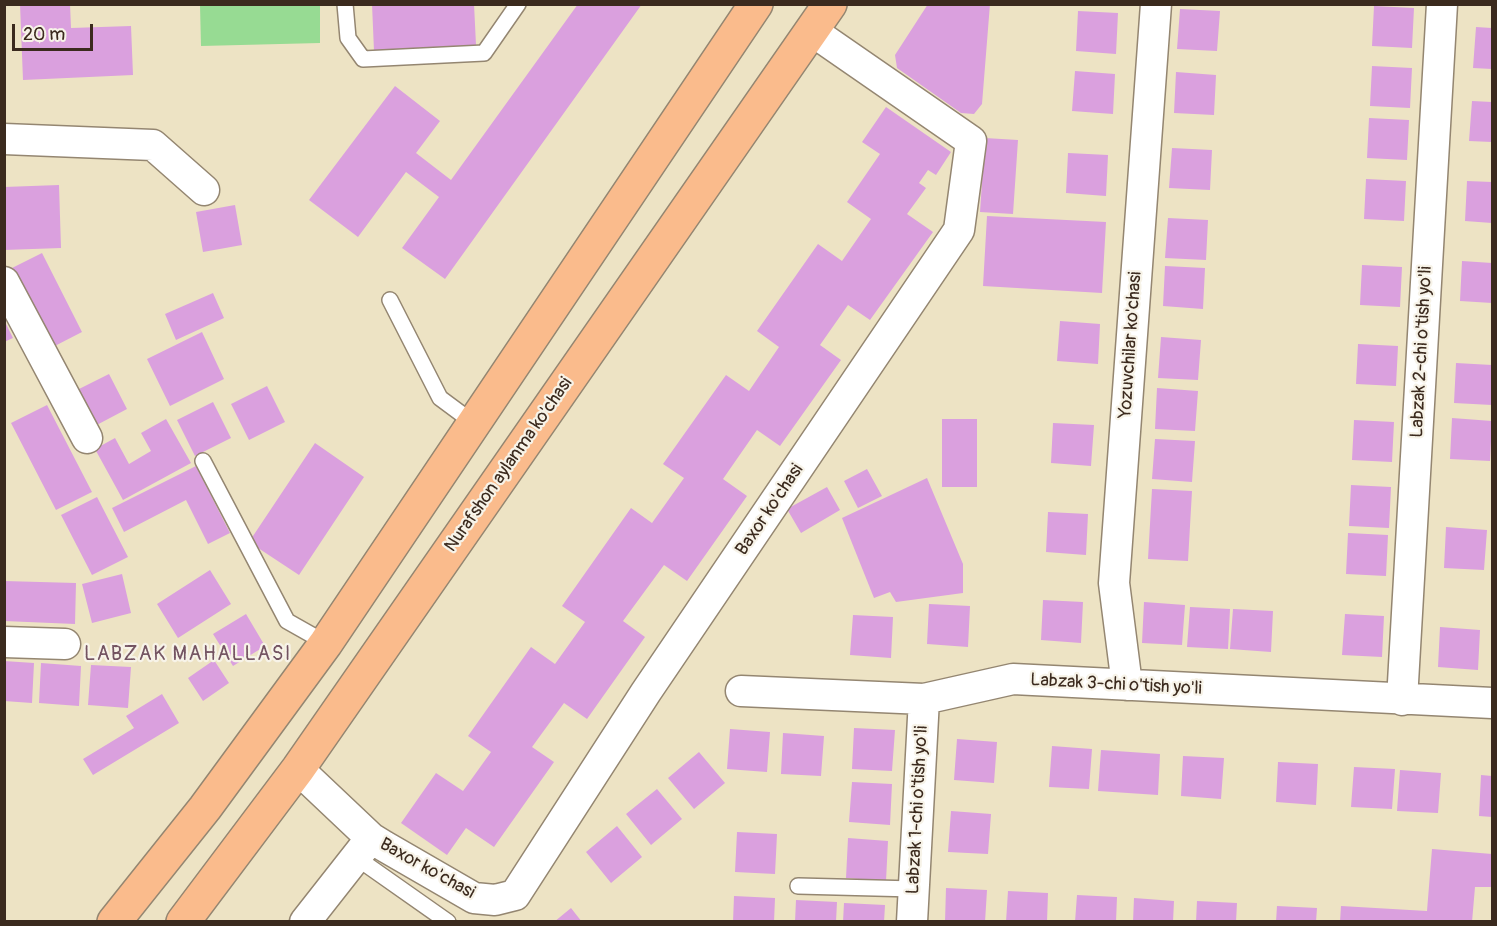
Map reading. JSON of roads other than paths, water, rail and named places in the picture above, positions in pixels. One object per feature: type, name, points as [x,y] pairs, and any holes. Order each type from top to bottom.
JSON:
[{"type":"main road","points":[[114,921],[220,788],[326,643],[756,4]]},
{"type":"main road","name":"Nurafshon aylanma ko'chasi","points":[[183,921],[298,769],[821,17]]},
{"type":"main road","points":[[220,788],[221,803],[229,816],[243,822],[260,821]]},
{"type":"street","name":"Yozuvchilar ko'chasi","points":[[1127,685],[1114,582],[1156,4]]},
{"type":"street","name":"Labzak 2-chi o'tish yo'li","points":[[1402,700],[1442,4]]},
{"type":"street","name":"Baxor ko'chasi","points":[[298,769],[364,848],[474,898],[495,900],[515,895],[646,692],[959,230],[971,141],[821,17]]},
{"type":"street","points":[[4,139],[153,146],[204,190]]},
{"type":"street","points":[[4,282],[87,438]]},
{"type":"street","points":[[4,642],[65,644]]},
{"type":"street","name":"Labzak 3-chi o'tish yo'li","points":[[741,691],[924,699],[1013,679],[1492,703]]},
{"type":"street","name":"Labzak 1-chi o'tish yo'li","points":[[912,921],[924,699]]},
{"type":"street","name":"Baxor ko'chasi","points":[[305,921],[364,848]]},
{"type":"lane","points":[[345,4],[348,38],[363,59],[484,53],[518,4]]},
{"type":"lane","points":[[390,300],[440,398],[475,424]]},
{"type":"lane","points":[[203,461],[286,621],[326,643]]},
{"type":"lane","points":[[364,848],[448,921]]},
{"type":"lane","points":[[798,886],[914,890]]},
{"type":"district","name":"LABZAK MAHALLASI","points":[[188,655]]}]
